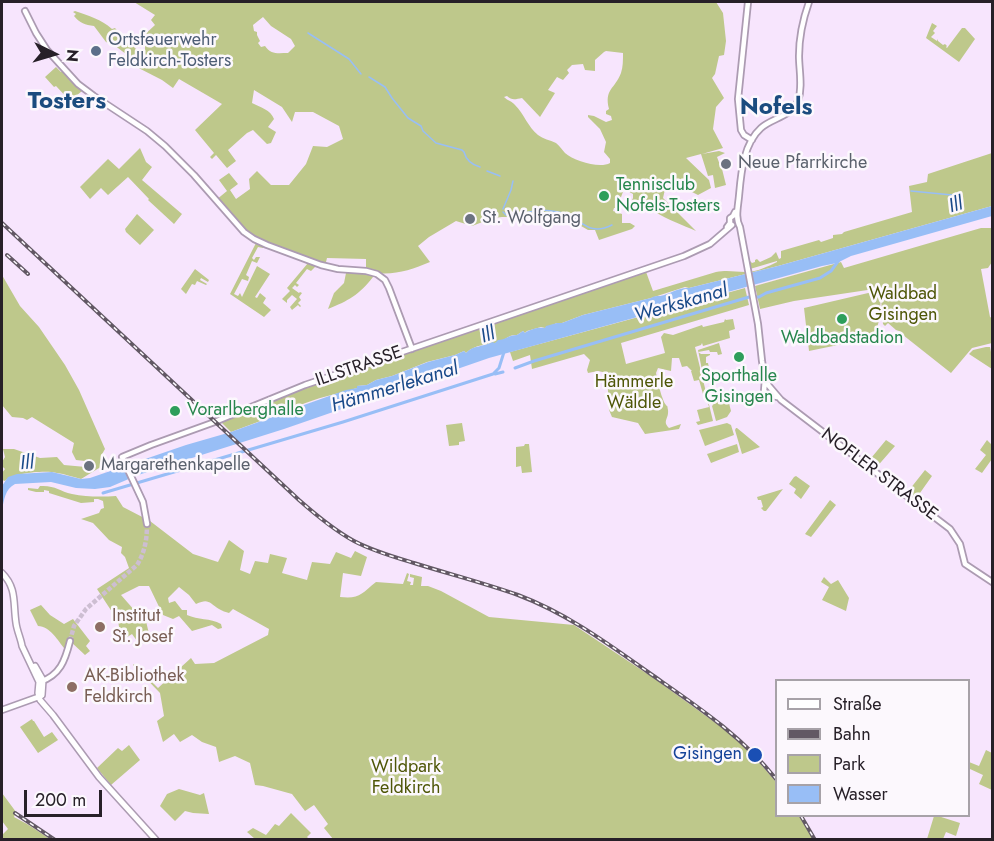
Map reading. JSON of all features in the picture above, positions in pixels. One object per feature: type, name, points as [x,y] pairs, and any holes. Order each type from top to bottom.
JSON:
[{"type":"main road","points":[[748,2],[738,99],[741,130],[752,140]]},
{"type":"main road","points":[[735,217],[730,218],[734,224],[738,220],[735,217],[742,167],[752,140],[761,128],[787,114],[797,103],[800,87],[798,57],[800,36],[809,2]]},
{"type":"main road","points":[[25,11],[43,42],[81,84],[94,96],[147,131],[165,146],[244,232],[267,245],[321,265],[366,271],[377,274],[385,280],[412,349]]},
{"type":"main road","name":"NOFLER STRASSE","points":[[734,224],[740,231],[755,305],[765,379],[769,389],[950,529],[960,544],[965,564],[993,582]]},
{"type":"main road","name":"ILLSTRASSE","points":[[147,524],[143,502],[122,457],[299,387],[698,250],[712,243],[734,224]]},
{"type":"main road","points":[[2,573],[11,585],[22,646],[41,681],[40,695],[99,777],[154,837]]},
{"type":"main road","points":[[41,681],[47,680],[59,669],[66,657],[70,641]]},
{"type":"main road","points":[[2,710],[16,702],[40,695]]},
{"type":"green space","points":[[134,2],[716,2],[723,13],[726,41],[724,55],[719,56],[712,78],[724,98],[716,107],[713,129],[723,148],[702,154],[719,151],[725,153],[717,157],[726,185],[715,188],[713,175],[708,176],[701,154],[686,158],[709,180],[711,188],[698,195],[678,185],[666,185],[663,198],[696,231],[660,215],[642,201],[635,200],[628,213],[633,194],[624,189],[617,208],[613,211],[622,214],[622,223],[635,226],[599,240],[595,230],[588,230],[562,215],[545,212],[519,217],[493,218],[472,226],[456,221],[418,246],[430,262],[407,270],[391,273],[366,271],[366,259],[327,258],[325,266],[267,245],[244,232],[216,200],[227,191],[219,180],[229,173],[238,184],[230,190],[236,199],[250,189],[249,179],[257,171],[271,185],[289,185],[306,164],[313,146],[327,147],[343,139],[339,126],[313,112],[295,112],[292,122],[282,107],[254,90],[252,103],[268,111],[274,119],[268,127],[276,132],[271,143],[267,144],[253,130],[228,150],[236,161],[227,168],[216,155],[212,159],[210,157],[214,153],[195,130],[222,104],[179,79],[173,88],[121,59],[126,54],[106,42],[94,26],[78,20],[73,12],[90,16],[112,29],[115,28],[128,44],[134,44],[138,51],[145,50],[141,38],[155,25],[151,20],[155,15]],"holes":[[[263,17],[271,26],[291,39],[295,46],[288,53],[272,52],[258,43],[260,41],[253,25]],[[606,51],[623,53],[623,61],[619,78],[608,97],[609,109],[606,114],[611,116],[612,120],[606,122],[588,115],[600,129],[606,142],[604,152],[610,159],[610,163],[600,165],[574,159],[556,143],[542,138],[531,128],[514,104],[504,97],[522,98],[540,117],[555,93],[548,90],[557,77],[563,80],[572,65],[583,64],[585,70],[595,71],[595,60]]]},
{"type":"green space","points":[[932,23],[937,26],[931,37],[937,41],[938,39],[947,48],[962,28],[965,28],[975,39],[959,62],[926,38]]},
{"type":"green space","points":[[56,67],[61,72],[63,71],[82,91],[70,101],[45,77]]},
{"type":"green space","points":[[140,148],[146,162],[152,167],[142,180],[182,214],[174,224],[128,177],[108,195],[101,188],[90,199],[80,187],[108,159],[119,169]]},
{"type":"green space","points":[[992,153],[992,206],[778,266],[689,288],[685,287],[545,328],[541,327],[525,333],[523,331],[499,342],[473,348],[466,353],[464,351],[427,362],[367,385],[357,386],[357,388],[312,401],[231,432],[219,420],[260,403],[645,269],[653,291],[716,272],[749,272],[761,269],[777,261],[750,269],[750,261],[752,263],[757,259],[760,262],[776,252],[779,259],[781,251],[819,240],[821,242],[833,238],[833,235],[912,212],[909,186],[927,182],[928,174]]},
{"type":"green space","points":[[137,214],[154,230],[140,245],[125,229]]},
{"type":"green space","name":"Waldbad Gisingen","points":[[981,228],[992,228],[992,262],[988,268],[981,269],[992,318],[992,343],[972,348],[951,373],[902,332],[888,323],[885,326],[883,324],[881,298],[879,321],[872,336],[809,351],[804,308],[881,290],[881,288],[794,301],[760,309],[755,286],[841,262],[844,268]]},
{"type":"green space","points":[[256,243],[264,246],[263,248],[258,247],[252,258],[254,260],[260,257],[257,263],[252,261],[246,275],[249,277],[248,281],[242,279],[234,294],[238,296],[240,293],[242,297],[257,266],[270,274],[255,297],[257,298],[260,293],[266,298],[263,303],[271,310],[264,317],[230,294]]},
{"type":"green space","points":[[308,263],[318,266],[311,271],[307,269],[296,283],[299,285],[292,288],[302,293],[298,303],[301,306],[298,305],[292,310],[290,307],[297,299],[292,295],[287,303],[282,299],[290,291],[287,288]]},
{"type":"green space","points":[[195,269],[209,280],[208,282],[201,278],[200,280],[207,284],[197,281],[195,285],[192,284],[186,294],[181,289]]},
{"type":"green space","points":[[346,273],[373,277],[353,297],[328,309],[334,293],[344,283]]},
{"type":"green space","points":[[2,275],[20,306],[39,327],[65,365],[79,390],[105,449],[101,456],[107,461],[104,465],[81,479],[60,473],[45,472],[22,474],[5,481],[2,480],[2,473],[5,469],[2,466],[5,457],[3,449],[14,449],[40,458],[57,457],[64,465],[86,467],[85,461],[76,460],[72,452],[74,443],[32,417],[27,420],[12,417],[2,405]]},
{"type":"green space","name":"Hämmerle Wäldle","points":[[745,288],[749,305],[621,343],[626,364],[665,353],[661,337],[664,333],[673,335],[702,325],[703,327],[724,322],[725,319],[733,319],[735,329],[729,331],[730,338],[703,346],[702,343],[695,347],[713,421],[698,425],[696,422],[700,421],[697,410],[709,407],[699,380],[694,381],[692,371],[687,366],[682,367],[679,358],[672,358],[671,371],[658,368],[656,373],[661,395],[668,407],[666,424],[669,428],[681,424],[679,429],[645,434],[638,423],[612,417],[609,410],[607,373],[598,371],[588,373],[590,360],[584,354],[532,369],[530,355],[513,361],[510,352]]},
{"type":"green space","points":[[719,343],[722,354],[718,355],[717,352],[709,350],[698,352],[698,350]]},
{"type":"green space","points":[[990,347],[992,369],[969,354],[973,350]]},
{"type":"green space","points":[[698,352],[710,354],[706,357],[706,363],[711,371],[715,370],[715,372],[703,375]]},
{"type":"green space","points":[[724,391],[731,411],[727,417],[716,421],[710,395]]},
{"type":"green space","points":[[462,423],[465,441],[459,442],[459,445],[449,446],[446,425]]},
{"type":"green space","points":[[727,423],[731,425],[734,435],[705,446],[699,430]]},
{"type":"green space","points":[[737,428],[760,447],[742,454]]},
{"type":"green space","points":[[886,440],[895,446],[875,469],[867,463]]},
{"type":"green space","points":[[987,440],[992,445],[992,459],[982,473],[975,469],[986,455],[980,450]]},
{"type":"green space","points":[[529,444],[532,472],[522,473],[521,466],[516,467],[516,447]]},
{"type":"green space","points":[[737,444],[739,452],[711,463],[707,454]]},
{"type":"green space","points":[[925,470],[932,476],[915,500],[906,494]]},
{"type":"green space","points":[[796,476],[810,486],[801,499],[794,493],[796,489],[789,484]]},
{"type":"green space","name":"Wildpark Feldkirch","points":[[40,486],[50,486],[83,496],[116,496],[123,507],[150,521],[193,554],[218,562],[229,540],[244,551],[240,570],[250,574],[255,561],[268,563],[270,554],[287,558],[282,573],[307,580],[312,562],[330,564],[336,552],[351,558],[355,551],[367,557],[361,576],[343,573],[340,597],[356,596],[376,582],[403,584],[407,573],[409,574],[407,581],[411,582],[410,585],[413,585],[414,578],[410,577],[410,574],[422,577],[421,586],[441,591],[489,617],[574,625],[724,729],[753,755],[775,781],[775,817],[800,817],[813,839],[333,839],[324,828],[328,824],[314,805],[305,811],[292,794],[255,785],[250,763],[235,756],[219,762],[216,747],[192,735],[180,742],[174,734],[163,742],[157,721],[164,716],[160,693],[133,665],[158,688],[191,658],[195,664],[214,663],[268,635],[269,629],[233,609],[229,613],[206,601],[196,604],[179,587],[168,598],[169,603],[175,601],[182,610],[187,610],[187,615],[217,622],[222,628],[218,629],[212,625],[192,631],[179,616],[173,619],[163,615],[149,586],[139,586],[121,595],[135,611],[145,617],[150,638],[140,645],[132,634],[124,639],[118,621],[97,589],[129,568],[121,553],[122,547],[109,540],[93,523],[81,519],[99,513],[104,508],[103,501],[94,499],[94,502],[81,503],[49,493],[49,491],[36,492],[28,488],[38,489]]},
{"type":"green space","points":[[783,489],[766,511],[761,508],[763,507],[761,500],[757,497]]},
{"type":"green space","points":[[830,500],[836,505],[811,537],[805,534]]},
{"type":"green space","points":[[824,577],[831,584],[838,580],[849,598],[846,611],[822,600],[829,587],[821,582]]},
{"type":"green space","points":[[41,605],[50,615],[64,624],[73,619],[90,641],[86,646],[90,651],[85,655],[70,641],[67,642],[65,649],[50,631],[38,626],[30,610]]},
{"type":"green space","points":[[32,719],[44,737],[52,732],[58,740],[38,753],[20,727]]},
{"type":"green space","points":[[129,745],[140,760],[111,785],[97,768],[118,748],[122,751]]},
{"type":"green space","points":[[986,750],[992,753],[992,790],[979,784],[983,775],[970,769],[970,762],[979,766]]},
{"type":"green space","points":[[179,789],[200,795],[204,793],[209,814],[185,811],[175,821],[160,806],[167,794]]},
{"type":"green space","points":[[2,793],[16,812],[14,817],[50,839],[2,839],[2,835],[8,829],[2,821]]},
{"type":"green space","points":[[291,813],[311,833],[307,837],[309,839],[255,839],[247,832],[253,828],[266,835],[275,824],[279,826]]},
{"type":"green space","points":[[934,817],[960,823],[956,836],[946,832],[943,839],[927,839]]},
{"type":"water","points":[[992,206],[992,216],[851,256],[837,263],[489,358],[284,429],[138,475],[110,487],[76,488],[51,482],[15,484],[7,492],[2,510],[2,486],[8,477],[17,474],[52,472],[81,479],[90,478],[231,432],[300,405],[357,388],[357,386],[367,385],[428,362],[464,351],[466,353],[475,347],[495,343],[523,331],[525,333],[529,330],[545,328],[654,296],[778,266]]},
{"type":"waterway","points":[[308,33],[349,59],[361,74]]},
{"type":"waterway","points":[[369,77],[385,87],[408,118],[421,126],[423,131],[436,143],[462,150],[470,162],[480,167]]},
{"type":"waterway","points":[[487,171],[500,176]]},
{"type":"waterway","points":[[503,209],[513,181]]},
{"type":"waterway","name":"Ill","points":[[911,191],[958,194]]},
{"type":"waterway","points":[[503,212],[506,215],[514,215],[548,210],[563,213],[591,228],[597,229],[612,225]]},
{"type":"waterway","name":"Werkskanal","points":[[515,368],[749,297],[759,297],[820,278],[831,271],[839,260]]},
{"type":"waterway","name":"Hämmerlekanal","points":[[103,493],[343,422],[493,374],[499,368],[504,352]]},
{"type":"waterway","name":"Werkskanal","points":[[495,374],[503,372]]},
{"type":"tunnel","points":[[70,641],[74,626],[86,609],[137,565],[145,545],[147,524]]},
{"type":"railway","points":[[2,223],[299,500],[332,527],[376,551],[536,602],[586,629],[716,721],[747,748],[775,778]]},
{"type":"railway","points":[[7,255],[28,274]]},
{"type":"railway","points":[[15,813],[55,840]]},
{"type":"railway","points":[[802,817],[815,840]]},
{"type":"place","name":"Ortsfeuerwehr Feldkirch-Tosters","points":[[96,51]]},
{"type":"place","name":"Neue Pfarrkirche","points":[[726,164]]},
{"type":"place","name":"Tennisclub Nofels-Tosters","points":[[604,196]]},
{"type":"place","name":"St. Wolfgang","points":[[470,219]]},
{"type":"place","name":"Waldbadstadion","points":[[842,319]]},
{"type":"place","name":"Sporthalle Gisingen","points":[[739,357]]},
{"type":"place","name":"Vorarlberghalle","points":[[175,411]]},
{"type":"place","name":"Margarethenkapelle","points":[[89,466]]},
{"type":"place","name":"Institut St. Josef","points":[[100,627]]},
{"type":"place","name":"AK-Bibliothek Feldkirch","points":[[72,687]]},
{"type":"place","name":"Gisingen","points":[[755,755]]},
{"type":"district","name":"Tosters","points":[[67,102]]},
{"type":"district","name":"Nofels","points":[[776,108]]}]
